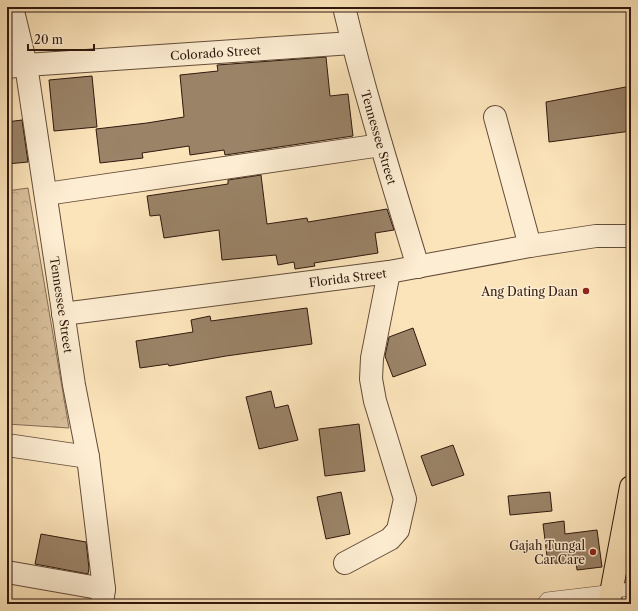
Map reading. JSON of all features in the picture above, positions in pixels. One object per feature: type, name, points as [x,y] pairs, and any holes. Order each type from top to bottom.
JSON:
[{"type":"highway","points":[[617,595],[631,487]]},
{"type":"street","name":"Tennessee Street","points":[[12,7],[16,66],[46,194],[74,385],[88,457],[103,596]]},
{"type":"street","name":"Tennessee Street","points":[[344,7],[352,43],[381,145],[418,267]]},
{"type":"street","name":"Colorado Street","points":[[16,66],[352,43]]},
{"type":"street","points":[[494,117],[530,246]]},
{"type":"street","points":[[46,194],[381,145]]},
{"type":"street","name":"Florida Street","points":[[63,314],[389,272],[530,246],[596,236],[631,236]]},
{"type":"street","points":[[345,563],[390,539],[398,530],[405,499],[374,400],[371,379],[372,358],[389,272]]},
{"type":"street","points":[[7,445],[88,457]]},
{"type":"street","points":[[7,572],[103,596]]},
{"type":"lane","points":[[543,604],[547,599],[617,595]]},
{"type":"green space","points":[[28,188],[69,428],[7,424],[7,191]]},
{"type":"building","points":[[326,57],[330,96],[348,94],[353,136],[225,155],[224,150],[190,155],[189,146],[142,153],[143,158],[100,163],[96,129],[184,117],[180,75],[218,71],[217,65]]},
{"type":"building","points":[[92,76],[97,127],[54,131],[49,80]]},
{"type":"building","points":[[631,86],[631,131],[549,142],[546,102]]},
{"type":"building","points":[[22,120],[28,162],[7,164],[7,122]]},
{"type":"building","points":[[261,175],[267,224],[307,218],[308,222],[387,209],[394,230],[375,233],[378,253],[314,263],[315,266],[295,269],[294,262],[278,265],[276,255],[222,260],[219,230],[164,238],[160,215],[150,216],[147,196],[228,184],[228,180]]},
{"type":"building","points":[[307,308],[312,344],[226,356],[169,366],[168,364],[140,368],[136,341],[193,332],[191,320],[210,316],[211,321]]},
{"type":"building","points":[[413,328],[426,365],[393,377],[385,356],[389,337]]},
{"type":"building","points":[[271,391],[275,408],[288,405],[298,440],[259,449],[246,397]]},
{"type":"building","points":[[359,424],[365,471],[325,476],[319,429]]},
{"type":"building","points":[[453,445],[464,475],[432,486],[421,456]]},
{"type":"building","points":[[341,492],[350,534],[326,539],[317,497]]},
{"type":"building","points":[[550,492],[552,511],[510,515],[508,496]]},
{"type":"building","points":[[564,521],[565,534],[597,530],[602,567],[577,570],[576,561],[548,564],[543,524]]},
{"type":"building","points":[[41,534],[86,542],[89,568],[88,574],[35,564]]},
{"type":"place","name":"Ang Dating Daan","points":[[586,291]]},
{"type":"place","name":"Gajah Tungal Car Care","points":[[593,552]]}]
